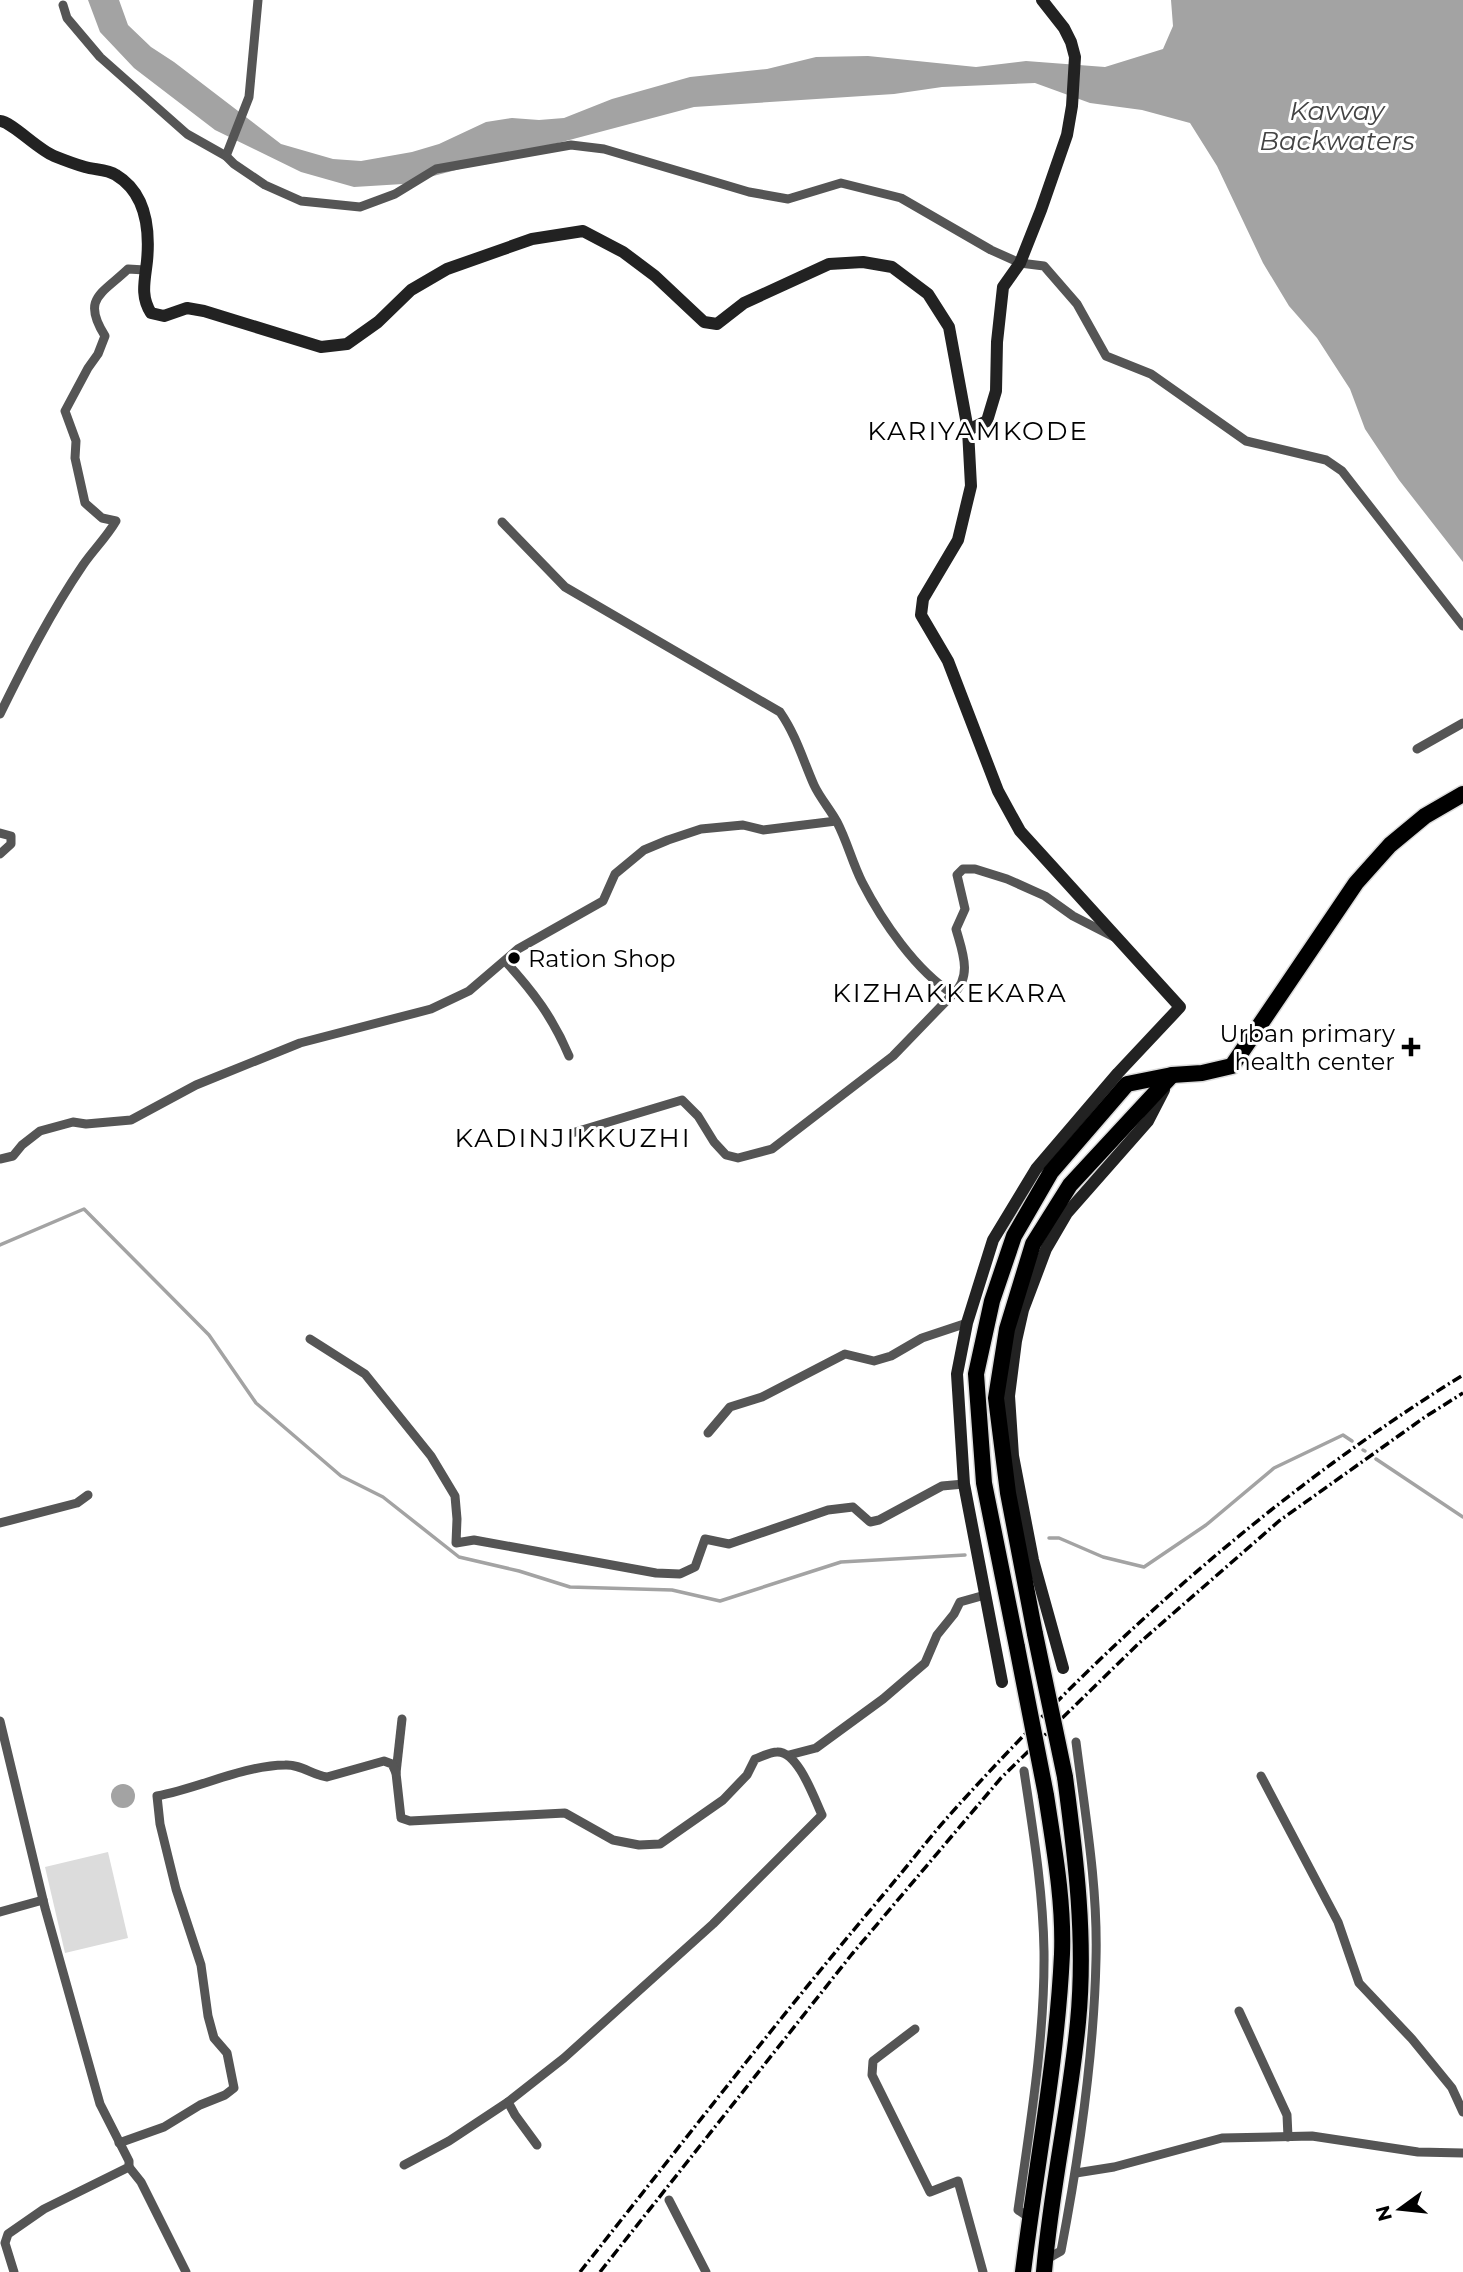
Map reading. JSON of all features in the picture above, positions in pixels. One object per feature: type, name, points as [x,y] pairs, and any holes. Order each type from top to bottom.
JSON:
[{"type":"highway","points":[[1023,2272],[1049,2094],[1062,1952],[1059,1876],[1046,1795],[984,1483],[976,1374],[992,1301],[1014,1236],[1051,1172],[1128,1084],[1232,1066],[1356,883],[1391,845],[1424,816],[1463,794]]},
{"type":"highway","points":[[1045,2266],[1078,2021],[1081,1948],[1078,1869],[1065,1777],[1008,1493],[996,1398],[1007,1329],[1033,1244],[1070,1185],[1172,1075]]},
{"type":"highway","points":[[1030,2218],[1045,2266]]},
{"type":"main road","points":[[968,430],[987,421],[996,391],[997,342],[1003,286],[1020,264],[1067,135],[1074,57],[1064,29],[1042,0]]},
{"type":"main road","points":[[0,121],[6,122],[30,143],[50,154],[85,167],[113,172],[132,186],[144,211],[149,236],[143,288],[146,305],[151,313],[164,316],[187,308],[321,347],[347,344],[378,322],[411,290],[447,269],[532,239],[583,231],[623,252],[655,276],[704,321],[717,324],[744,303],[830,264],[863,262],[892,267],[928,294],[950,327],[968,430],[971,486],[958,540],[923,599],[921,615],[948,661],[998,791],[1020,831],[1180,1007],[1118,1073],[1036,1169],[993,1240],[967,1323],[957,1374],[964,1484],[1002,1682]]},
{"type":"main road","points":[[1063,1668],[1032,1560],[1013,1456],[1009,1396],[1016,1341],[1023,1310],[1046,1249],[1067,1213],[1148,1121],[1172,1075]]},
{"type":"street","points":[[226,156],[249,97],[258,0]]},
{"type":"street","points":[[63,5],[66,18],[100,57],[187,134],[226,156],[265,185],[301,201],[360,207],[395,194],[436,169],[571,145],[593,148],[749,192],[788,199],[841,183],[901,198],[1020,264],[1044,266],[1077,304],[1106,356],[1151,374],[1246,440],[1326,460],[1342,471],[1463,626]]},
{"type":"street","points":[[0,714],[32,649],[84,563],[106,539],[116,521],[102,518],[85,503],[75,458],[76,441],[65,411],[98,354],[105,336],[95,320],[94,303],[102,290],[128,269],[145,270]]},
{"type":"street","points":[[502,522],[565,587],[780,712],[793,730],[815,788],[836,821],[862,882],[891,928],[919,965],[939,985],[953,994]]},
{"type":"street","points":[[1417,749],[1463,723]]},
{"type":"street","points":[[0,1159],[13,1156],[40,1131],[74,1122],[86,1124],[131,1120],[196,1085],[300,1043],[431,1009],[468,991],[518,949],[603,901],[615,874],[644,850],[701,829],[743,825],[763,831],[836,821]]},
{"type":"street","points":[[0,833],[11,836],[11,844],[0,854]]},
{"type":"street","points":[[572,1133],[682,1100],[698,1116],[714,1142],[726,1155],[738,1158],[772,1149],[893,1056],[962,982],[965,961],[956,929],[965,909],[957,875],[963,869],[975,869],[1007,879],[1045,896],[1073,916],[1116,938]]},
{"type":"street","points":[[505,961],[553,1020],[569,1056]]},
{"type":"street","points":[[708,1433],[730,1407],[762,1397],[845,1354],[874,1361],[891,1356],[922,1338],[967,1323]]},
{"type":"street","points":[[310,1339],[365,1374],[430,1456],[455,1496],[456,1544],[474,1541],[656,1573],[680,1574],[695,1567],[705,1539],[729,1544],[828,1510],[853,1507],[870,1522],[879,1520],[942,1486],[964,1484]]},
{"type":"street","points":[[0,1523],[77,1503],[88,1495]]},
{"type":"street","points":[[402,1719],[396,1773],[401,1818],[410,1821],[565,1813],[613,1840],[639,1845],[660,1844],[723,1800],[747,1775],[755,1759],[776,1752],[795,1757],[816,1748],[883,1699],[925,1663],[937,1635],[960,1602],[985,1595]]},
{"type":"street","points":[[0,1721],[43,1900],[100,2104],[127,2154],[129,2167],[141,2182],[186,2272]]},
{"type":"street","points":[[1045,2266],[1061,2251],[1076,2173],[1096,1959],[1094,1891],[1076,1742]]},
{"type":"street","points":[[404,2165],[449,2141],[508,2102],[564,2058],[713,1924],[822,1815],[795,1757]]},
{"type":"street","points":[[119,2143],[164,2127],[234,2088],[227,2053],[214,2038],[208,2016],[201,1965],[176,1889],[160,1824],[157,1796],[175,1793],[224,1776],[286,1765],[301,1767],[327,1777],[384,1761],[392,1764],[396,1773]]},
{"type":"street","points":[[1024,1772],[1040,1876],[1044,1952],[1034,2100],[1018,2210],[1030,2218]]},
{"type":"street","points":[[1261,1776],[1338,1922],[1359,1983],[1412,2039],[1452,2088],[1463,2112]]},
{"type":"street","points":[[0,1912],[43,1900]]},
{"type":"street","points":[[1239,2011],[1287,2115],[1288,2137]]},
{"type":"street","points":[[915,2029],[873,2061],[872,2075],[930,2192],[958,2181],[983,2272]]},
{"type":"street","points":[[508,2102],[537,2145]]},
{"type":"street","points":[[1076,2173],[1114,2167],[1222,2138],[1312,2136],[1418,2152],[1463,2153]]},
{"type":"street","points":[[14,2272],[5,2243],[8,2234],[44,2209],[129,2167]]},
{"type":"street","points":[[669,2200],[706,2272]]},
{"type":"shaded area","points":[[108,1852],[128,1938],[65,1953],[45,1867]]},
{"type":"water","name":"Kavvay Backwaters","points":[[88,0],[119,0],[128,25],[151,47],[281,144],[333,159],[361,161],[439,144],[486,122],[512,118],[564,118],[612,99],[690,77],[767,69],[816,57],[868,56],[976,67],[1026,61],[1105,67],[1163,49],[1173,26],[1171,0],[1463,0],[1463,562],[1399,480],[1365,429],[1350,389],[1317,338],[1289,306],[1263,263],[1217,166],[1190,123],[1142,110],[1090,103],[1035,83],[942,87],[894,94],[694,107],[403,184],[354,187],[301,172],[215,130],[134,68],[100,32]]},
{"type":"water","points":[[123,1784],[134,1791],[135,1796],[128,1807],[123,1808],[112,1801],[111,1796],[118,1785]]},
{"type":"waterway","points":[[0,1245],[84,1209],[209,1335],[256,1403],[341,1476],[383,1497],[459,1557],[519,1571],[570,1587],[672,1590],[720,1601],[841,1562],[965,1555]]},
{"type":"waterway","points":[[1049,1538],[1059,1538],[1103,1557],[1144,1567],[1206,1525],[1274,1468],[1343,1435],[1352,1441]]},
{"type":"waterway","points":[[1376,1459],[1463,1517]]},
{"type":"railway","points":[[580,2272],[844,1941],[944,1822],[1021,1738],[1138,1624],[1262,1517],[1327,1467],[1463,1375]]},
{"type":"railway","points":[[600,2272],[852,1954],[1001,1778],[1138,1644],[1279,1521],[1463,1393]]},
{"type":"place","name":"Ration Shop","points":[[514,958]]},
{"type":"place","name":"Urban primary health center","points":[[1411,1047]]},
{"type":"district","name":"KARIYAMKODE","points":[[978,431]]},
{"type":"district","name":"KIZHAKKEKARA","points":[[950,993]]},
{"type":"district","name":"KADINJIKKUZHI","points":[[573,1138]]}]
